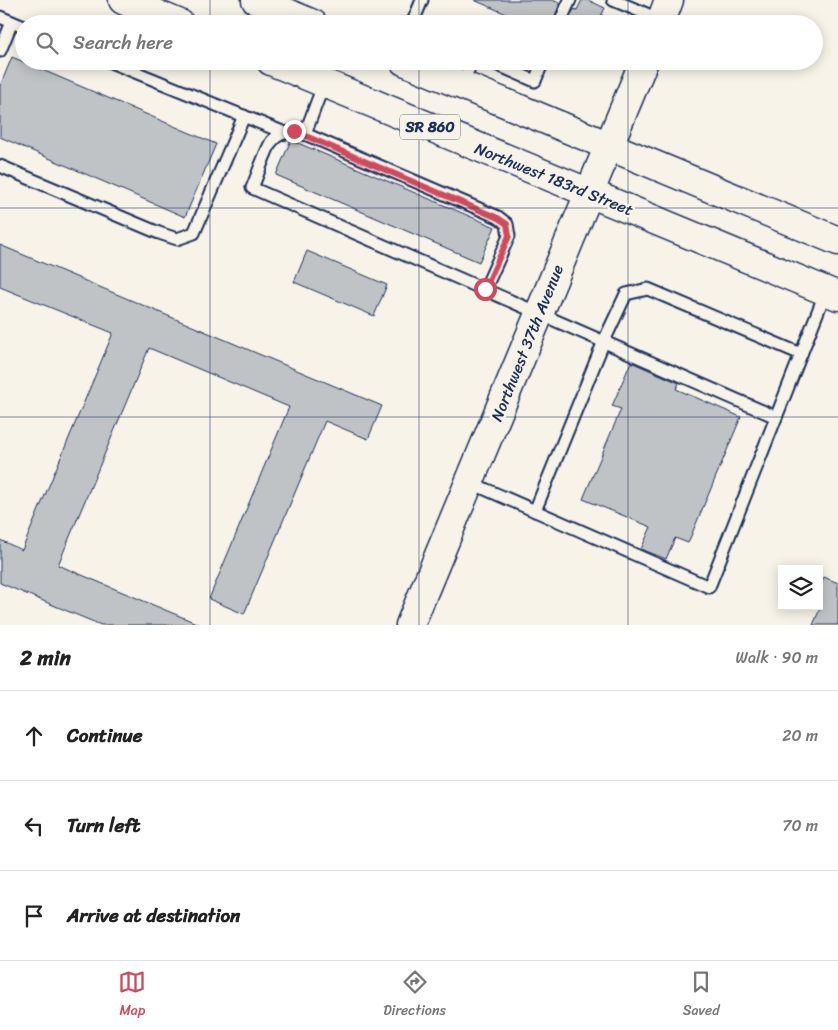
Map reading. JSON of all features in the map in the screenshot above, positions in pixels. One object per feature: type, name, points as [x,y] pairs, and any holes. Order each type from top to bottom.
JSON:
[{"type":"main road","points":[[122,0],[158,15]]},
{"type":"main road","points":[[256,0],[292,15]]},
{"type":"main road","name":"Northwest 183rd Street","points":[[293,70],[832,293]]},
{"type":"main road","points":[[451,70],[467,73],[609,146],[838,241]]},
{"type":"main road","name":"Northwest 37th Avenue","points":[[410,625],[640,70]]},
{"type":"lane","points":[[416,15],[422,0]]},
{"type":"lane","points":[[563,15],[570,0]]},
{"type":"lane","points":[[613,0],[663,15]]},
{"type":"lane","points":[[0,17],[15,23]]},
{"type":"lane","points":[[0,52],[12,22]]},
{"type":"lane","points":[[130,70],[284,133]]},
{"type":"lane","points":[[510,70],[535,81],[540,70]]},
{"type":"lane","points":[[304,134],[324,83]]},
{"type":"lane","points":[[0,166],[177,239],[194,233],[244,116]]},
{"type":"lane","points":[[485,289],[509,236],[507,224],[498,218],[304,134],[294,131],[284,133],[272,141],[252,188],[485,289],[540,312],[776,417]]},
{"type":"lane","points":[[536,511],[604,341],[626,294],[648,289],[801,354]]},
{"type":"lane","points":[[470,482],[709,587],[801,354],[832,293]]},
{"type":"building","points":[[474,0],[552,0],[560,3],[555,15],[509,15]]},
{"type":"building","points":[[582,0],[588,0],[605,8],[602,15],[571,15],[574,9],[577,10]]},
{"type":"building","points":[[12,57],[15,58],[15,70],[42,70],[216,144],[185,217],[0,137],[0,86]]},
{"type":"building","points":[[291,140],[495,227],[479,262],[276,175]]},
{"type":"building","points":[[0,245],[382,406],[368,439],[325,421],[244,614],[209,599],[289,407],[149,348],[58,565],[201,625],[101,625],[0,583],[0,540],[22,550],[113,333],[0,287]]},
{"type":"building","points":[[307,251],[387,285],[374,316],[294,282]]},
{"type":"building","points":[[631,362],[679,383],[676,389],[741,417],[688,543],[675,538],[666,559],[641,549],[651,527],[583,499],[621,409],[612,406]]},
{"type":"building","points":[[824,577],[838,583],[838,625],[813,625],[819,610],[823,610]]},
{"type":"route","points":[[294,131],[498,218],[507,224],[509,236],[485,289]]}]
